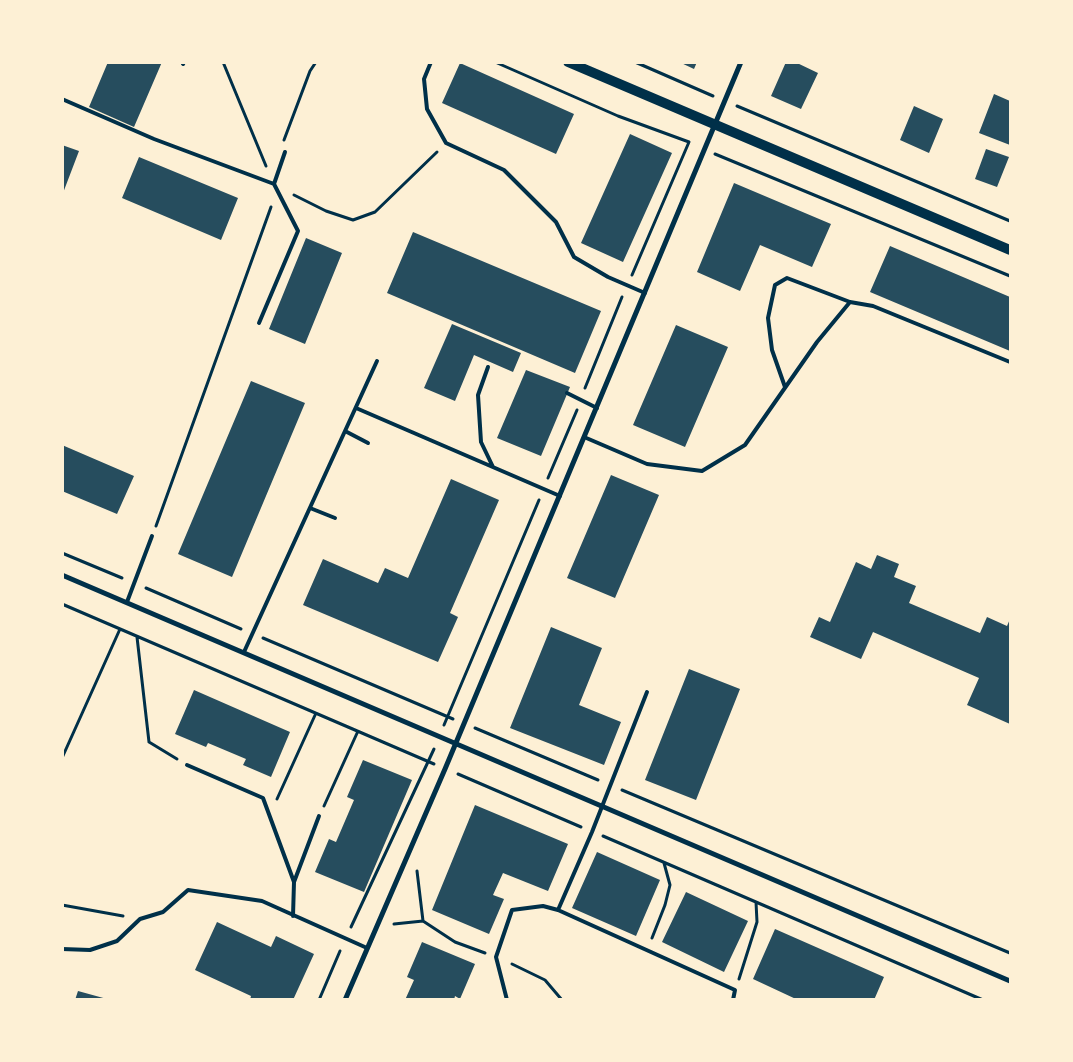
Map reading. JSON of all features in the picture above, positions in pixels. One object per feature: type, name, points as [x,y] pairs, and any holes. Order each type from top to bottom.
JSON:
[{"type":"main road","points":[[568,62],[1010,250]]},
{"type":"street","points":[[345,1000],[457,742],[741,62]]},
{"type":"street","points":[[62,574],[1010,981]]},
{"type":"lane","points":[[431,62],[424,79],[427,110],[446,144],[504,170],[556,222],[574,257],[627,286],[645,293]]},
{"type":"lane","points":[[62,99],[154,139],[274,184],[298,232],[259,323]]},
{"type":"lane","points":[[274,184],[285,152]]},
{"type":"lane","points":[[785,387],[772,350],[768,318],[775,286],[787,278],[850,302],[874,306],[1010,362]]},
{"type":"lane","points":[[584,437],[647,464],[702,471],[745,445],[785,387],[850,302]]},
{"type":"lane","points":[[244,652],[377,361]]},
{"type":"lane","points":[[488,367],[478,395],[481,442],[493,467]]},
{"type":"lane","points":[[567,394],[596,408]]},
{"type":"lane","points":[[356,408],[560,496]]},
{"type":"lane","points":[[345,431],[368,442]]},
{"type":"lane","points":[[310,508],[335,518]]},
{"type":"lane","points":[[127,602],[152,536]]},
{"type":"lane","points":[[558,910],[592,832],[647,692]]},
{"type":"lane","points":[[188,765],[262,798],[294,882]]},
{"type":"lane","points":[[293,916],[294,882],[319,816]]},
{"type":"lane","points":[[62,948],[90,950],[117,941],[140,919],[163,912],[188,890],[262,900],[293,916],[367,948]]},
{"type":"lane","points":[[507,1000],[496,957],[512,910],[543,906],[558,910],[735,990],[733,1000]]},
{"type":"path","points":[[152,536],[275,197],[274,184],[223,62]]},
{"type":"path","points":[[284,141],[310,71],[316,62]]},
{"type":"path","points":[[495,62],[618,116],[689,142],[1010,276]]},
{"type":"path","points":[[634,62],[1010,221]]},
{"type":"path","points":[[319,1000],[429,762],[581,400],[606,333],[689,142]]},
{"type":"path","points":[[274,184],[326,211],[353,220],[375,212],[446,144]]},
{"type":"path","points":[[62,553],[1010,953]]},
{"type":"path","points":[[62,604],[983,1000]]},
{"type":"path","points":[[62,758],[120,629]]},
{"type":"path","points":[[137,636],[149,742],[188,765]]},
{"type":"path","points":[[270,817],[316,713]]},
{"type":"path","points":[[319,816],[358,731]]},
{"type":"path","points":[[413,843],[423,921]]},
{"type":"path","points":[[650,952],[652,934],[665,905],[670,885],[664,863]]},
{"type":"path","points":[[735,990],[757,922],[756,902]]},
{"type":"path","points":[[62,905],[140,919]]},
{"type":"path","points":[[376,928],[423,921],[455,942],[496,957],[545,980],[562,1000]]},
{"type":"building","points":[[108,62],[162,62],[134,127],[89,107]]},
{"type":"building","points":[[679,62],[697,62],[694,69]]},
{"type":"building","points":[[786,62],[795,62],[818,73],[801,109],[771,96]]},
{"type":"building","points":[[460,63],[574,114],[556,154],[442,103]]},
{"type":"building","points":[[994,94],[1010,101],[1010,145],[979,133]]},
{"type":"building","points":[[914,106],[943,119],[929,153],[900,140]]},
{"type":"building","points":[[630,134],[672,153],[623,262],[581,243]]},
{"type":"building","points":[[62,145],[79,151],[63,193],[62,193]]},
{"type":"building","points":[[986,149],[1009,157],[997,187],[975,179]]},
{"type":"building","points":[[139,157],[238,198],[221,240],[122,198]]},
{"type":"building","points":[[734,183],[831,224],[812,267],[760,245],[740,291],[697,272]]},
{"type":"building","points":[[413,232],[601,311],[575,373],[387,293]]},
{"type":"building","points":[[306,238],[342,253],[305,344],[269,329]]},
{"type":"building","points":[[890,246],[1010,297],[1010,351],[870,292]]},
{"type":"building","points":[[452,324],[521,353],[513,372],[474,355],[455,401],[424,388]]},
{"type":"building","points":[[676,325],[728,347],[685,447],[633,425]]},
{"type":"building","points":[[526,370],[570,387],[541,456],[497,438]]},
{"type":"building","points":[[251,381],[305,403],[232,577],[178,554]]},
{"type":"building","points":[[62,445],[134,476],[117,514],[62,491]]},
{"type":"building","points":[[611,475],[659,495],[615,598],[567,578]]},
{"type":"building","points":[[451,479],[499,500],[450,613],[458,617],[438,662],[303,605],[323,559],[378,583],[385,568],[408,578]]},
{"type":"building","points":[[877,555],[899,564],[894,577],[916,586],[909,603],[980,633],[987,617],[1007,626],[1010,619],[1010,724],[967,705],[979,678],[873,632],[861,659],[810,637],[819,617],[830,622],[856,562],[871,569]]},
{"type":"building","points":[[551,627],[602,648],[579,705],[621,722],[604,765],[510,728]]},
{"type":"building","points":[[689,669],[740,689],[696,800],[645,780]]},
{"type":"building","points":[[194,690],[290,732],[271,777],[243,765],[246,759],[208,743],[206,747],[175,734]]},
{"type":"building","points":[[363,760],[412,780],[364,892],[315,872],[329,839],[336,842],[354,800],[347,797]]},
{"type":"building","points":[[475,805],[568,844],[548,891],[503,873],[493,895],[504,899],[489,934],[432,910]]},
{"type":"building","points":[[597,852],[660,880],[636,936],[572,908]]},
{"type":"building","points":[[686,892],[748,921],[724,972],[662,942]]},
{"type":"building","points":[[217,922],[271,947],[276,936],[314,954],[293,1000],[250,1000],[251,996],[195,970]]},
{"type":"building","points":[[775,929],[884,977],[874,1000],[798,1000],[753,979]]},
{"type":"building","points":[[422,942],[475,964],[460,999],[455,996],[454,1000],[405,1000],[414,980],[407,977]]},
{"type":"building","points":[[78,991],[107,999],[107,1000],[75,1000]]}]
